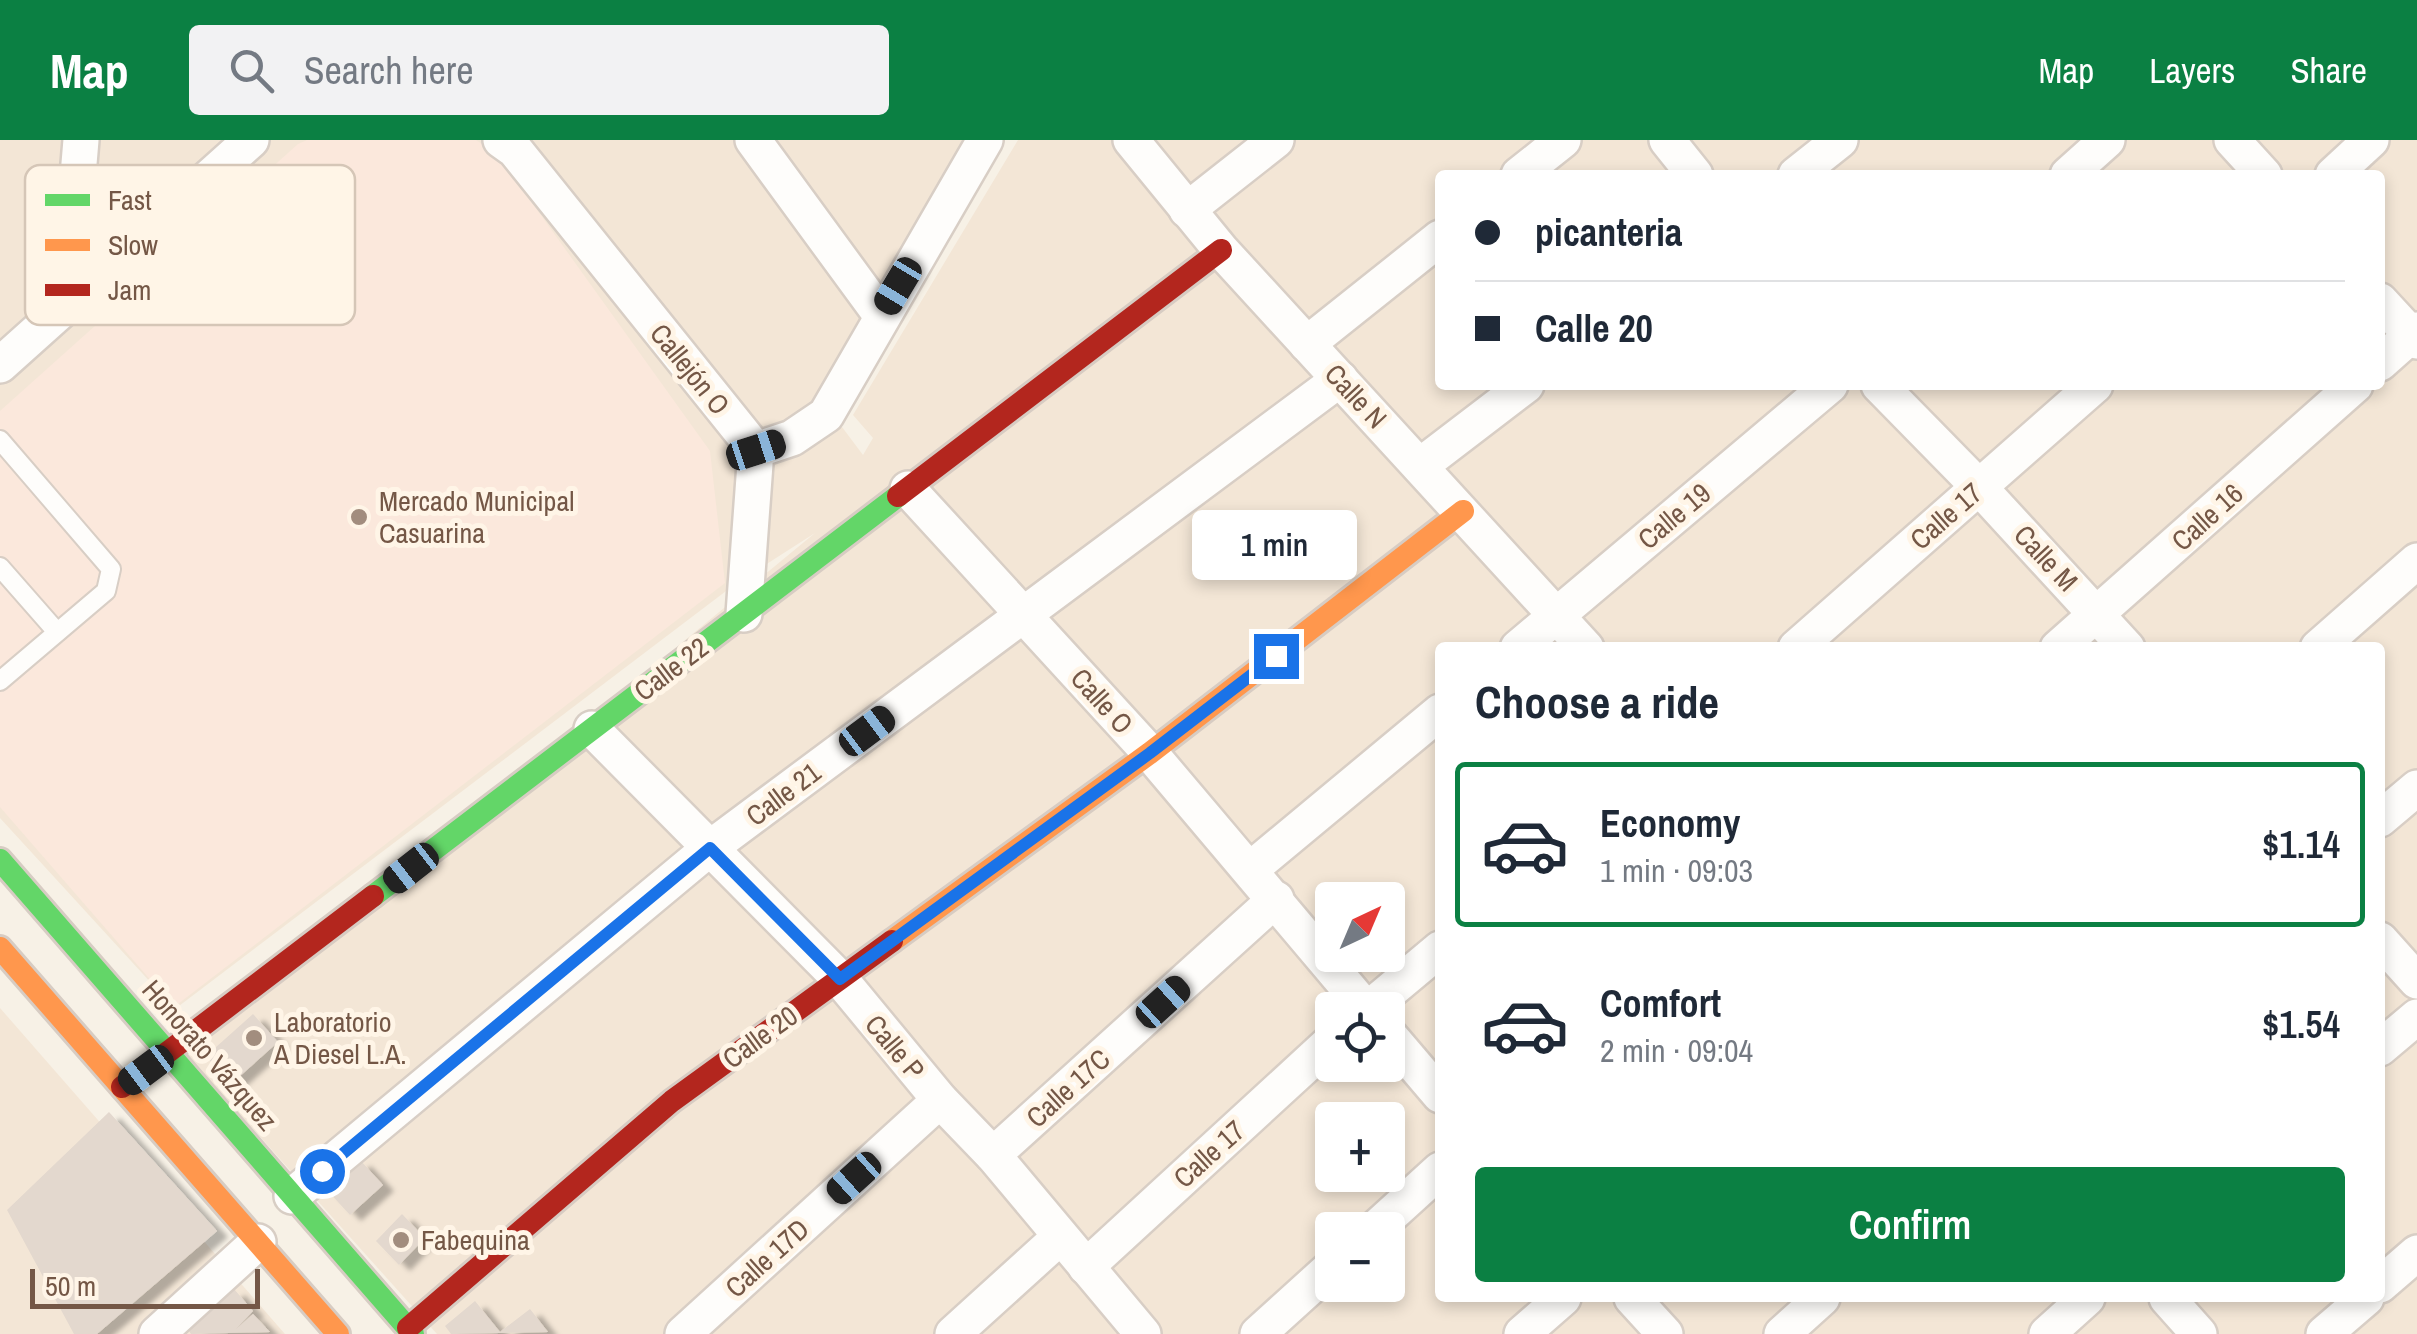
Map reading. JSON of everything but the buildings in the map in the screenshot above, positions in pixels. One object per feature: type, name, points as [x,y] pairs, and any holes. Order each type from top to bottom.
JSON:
[{"type":"street","points":[[79,165],[81,140]]},
{"type":"street","points":[[223,165],[251,140]]},
{"type":"street","name":"Callejón O","points":[[500,140],[515,150],[756,450]]},
{"type":"street","points":[[752,140],[881,315]]},
{"type":"street","points":[[744,614],[756,450],[792,438],[826,415],[985,140]]},
{"type":"street","name":"Calle N","points":[[1131,140],[1221,250],[1581,642]]},
{"type":"street","points":[[1188,210],[1276,140]]},
{"type":"street","points":[[1525,170],[1563,140]]},
{"type":"street","points":[[1667,140],[1691,170]]},
{"type":"street","points":[[1802,170],[1840,140]]},
{"type":"street","points":[[2074,170],[2107,140]]},
{"type":"street","points":[[2232,140],[2259,170]]},
{"type":"street","points":[[2338,170],[2371,140]]},
{"type":"street","points":[[1308,344],[1435,242]]},
{"type":"street","name":"Calle 22","points":[[122,1088],[1221,250]]},
{"type":"street","points":[[2385,306],[2415,335],[2385,359]]},
{"type":"street","points":[[0,365],[45,325]]},
{"type":"street","name":"Calle 21","points":[[292,1196],[710,848],[1340,379]]},
{"type":"street","points":[[1420,466],[1519,390]]},
{"type":"street","name":"Calle 19","points":[[1525,642],[1824,390]]},
{"type":"street","name":"Calle M","points":[[1884,390],[2122,642]]},
{"type":"street","name":"Calle 17","points":[[1803,642],[2090,390]]},
{"type":"street","name":"Calle 16","points":[[2065,642],[2349,390]]},
{"type":"street","name":"Calle O","points":[[908,488],[1150,753],[1352,992]]},
{"type":"street","name":"Calle 20","points":[[410,1331],[672,1101],[1150,753],[1463,512]]},
{"type":"street","points":[[2325,642],[2417,561]]},
{"type":"street","points":[[1251,869],[1435,716]]},
{"type":"street","name":"Calle P","points":[[592,729],[840,979],[1143,1334]]},
{"type":"street","points":[[2385,815],[2417,788]]},
{"type":"street","name":"Honorato Vázquez","points":[[0,860],[410,1331]]},
{"type":"street","name":"Calle 17C","points":[[993,1156],[1276,899]]},
{"type":"street","points":[[2385,945],[2417,980]]},
{"type":"street","points":[[0,948],[338,1334]]},
{"type":"street","points":[[1389,992],[1435,953]]},
{"type":"street","points":[[2385,1044],[2417,1017]]},
{"type":"street","points":[[1405,1054],[1435,1089]]},
{"type":"street","name":"Calle 17","points":[[1086,1267],[1315,1058]]},
{"type":"street","name":"Calle 17D","points":[[684,1334],[940,1100]]},
{"type":"street","points":[[1394,1212],[1435,1175]]},
{"type":"street","points":[[953,1334],[1060,1237]]},
{"type":"street","points":[[157,1334],[258,1242]]},
{"type":"street","points":[[2385,1281],[2417,1253]]},
{"type":"street","points":[[1258,1334],[1315,1282]]},
{"type":"street","points":[[1522,1334],[1558,1302]]},
{"type":"street","points":[[1636,1302],[1665,1334]]},
{"type":"street","points":[[1782,1334],[1816,1302]]},
{"type":"street","points":[[2048,1334],[2083,1302]]},
{"type":"street","points":[[2171,1302],[2199,1334]]},
{"type":"street","points":[[2324,1334],[2361,1302]]},
{"type":"lane","points":[[0,440],[111,569],[106,591],[0,680]]},
{"type":"lane","points":[[0,472],[14,458]]},
{"type":"lane","points":[[0,567],[57,632]]},
{"type":"shaded area","points":[[0,140],[974,140],[821,399],[863,455],[873,438],[853,415],[1018,140],[2417,140],[2417,1334],[437,1334],[185,1053],[815,533],[734,585],[175,1009],[0,818]]},
{"type":"shaded area","name":"Mercado Municipal Casuarina","points":[[307,140],[476,140],[497,154],[710,451],[725,583],[174,1007],[0,807],[0,411],[96,325],[355,325],[355,165],[275,165]]},
{"type":"shaded area","points":[[0,1008],[285,1334],[0,1334]]},
{"type":"traffic: fast","points":[[373,896],[898,496]]},
{"type":"traffic: fast","points":[[0,860],[413,1334]]},
{"type":"traffic: slow","points":[[892,941],[1150,753],[1463,511]]},
{"type":"traffic: slow","points":[[0,948],[338,1334]]},
{"type":"traffic: jam","points":[[898,496],[1221,250]]},
{"type":"traffic: jam","points":[[122,1087],[373,896]]},
{"type":"traffic: jam","points":[[408,1328],[672,1101],[892,941]]},
{"type":"place","name":"Mercado Municipal Casuarina","points":[[359,517]]},
{"type":"place","name":"Laboratorio A Diesel L.A.","points":[[254,1038]]},
{"type":"place","name":"Fabequina","points":[[401,1240]]},
{"type":"route","points":[[322,1171],[710,848],[840,979],[1276,656]]}]
